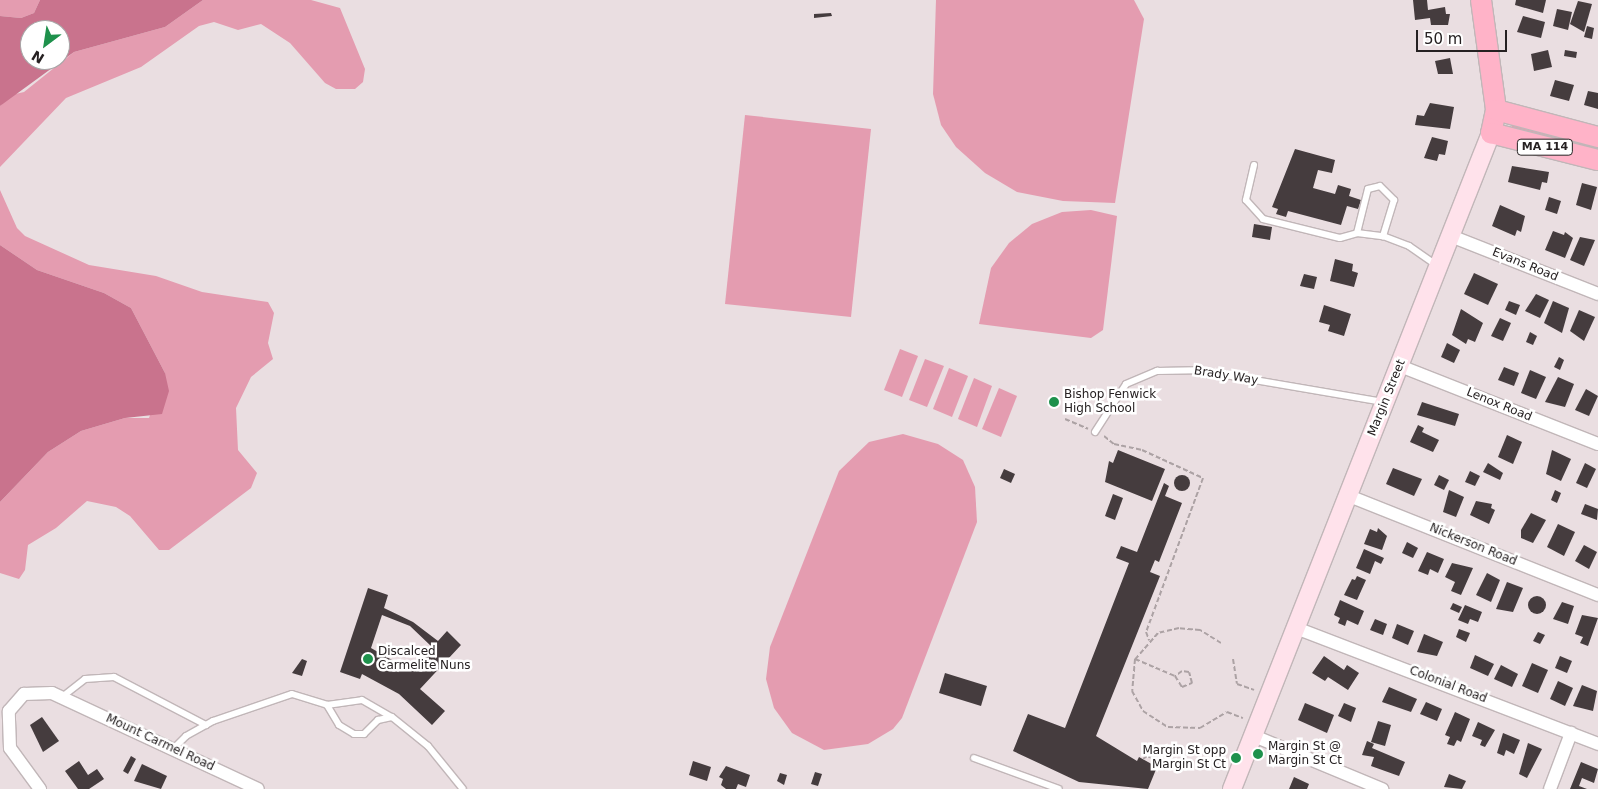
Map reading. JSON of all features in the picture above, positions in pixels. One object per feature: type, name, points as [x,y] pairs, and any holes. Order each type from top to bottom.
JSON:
[{"type":"highway","name":"Margin Street","points":[[1481,0],[1496,110],[1492,133]]},
{"type":"highway","name":"MA 114","points":[[1496,110],[1598,137]]},
{"type":"highway","name":"MA 114","points":[[1492,133],[1598,160]]},
{"type":"main road","name":"Margin Street","points":[[1232,789],[1492,133]]},
{"type":"street","name":"Evans Road","points":[[1451,236],[1598,294]]},
{"type":"street","name":"Lenox Road","points":[[1400,366],[1598,444]]},
{"type":"street","name":"Nickerson Road","points":[[1348,496],[1598,595]]},
{"type":"street","name":"Colonial Road","points":[[1296,628],[1598,744]]},
{"type":"street","name":"Mount Carmel Road","points":[[40,789],[10,748],[9,711],[24,694],[52,693],[62,697],[258,789]]},
{"type":"street","points":[[1550,789],[1572,733]]},
{"type":"street","points":[[1254,736],[1382,789]]},
{"type":"lane","points":[[1254,165],[1246,200],[1263,219],[1340,238],[1357,233],[1382,236],[1410,246],[1439,266]]},
{"type":"lane","points":[[1357,233],[1368,189],[1380,186],[1394,200],[1382,236]]},
{"type":"lane","name":"Brady Way","points":[[1095,432],[1126,384],[1157,371],[1196,370],[1385,402]]},
{"type":"lane","points":[[62,697],[85,679],[114,676],[206,725]]},
{"type":"lane","points":[[173,749],[206,725],[256,704],[292,694],[327,705],[362,700],[392,717],[428,746],[463,789]]},
{"type":"lane","points":[[327,705],[339,725],[354,734],[364,734],[378,720],[392,717]]},
{"type":"lane","points":[[974,758],[1059,789]]},
{"type":"path","points":[[1065,420],[1095,432],[1114,444],[1142,450],[1203,478],[1146,632],[1149,640]]},
{"type":"path","points":[[1221,643],[1200,630],[1188,628],[1168,629],[1149,640],[1135,659],[1131,677],[1136,702],[1158,724],[1180,729],[1209,724],[1226,712],[1243,718]]},
{"type":"path","points":[[1135,659],[1175,676],[1182,687],[1192,683],[1189,672],[1182,671],[1175,676]]},
{"type":"path","points":[[1233,659],[1237,684],[1254,690]]},
{"type":"path","points":[[1143,759],[1148,756],[1169,765]]},
{"type":"shaded area","points":[[0,0],[40,0],[34,13],[21,18],[0,16]]},
{"type":"shaded area","points":[[40,0],[203,0],[165,27],[74,52],[70,55],[70,20],[20,20],[20,70],[49,70],[0,106],[0,16],[21,18],[34,13]]},
{"type":"shaded area","points":[[203,0],[311,0],[340,8],[365,69],[363,82],[355,89],[336,89],[325,83],[290,43],[261,24],[238,30],[214,22],[199,26],[141,67],[66,98],[0,167],[0,106],[11,95],[24,92],[52,70],[70,70],[70,55],[74,52],[165,27]]},
{"type":"shaded area","points":[[936,0],[1134,0],[1144,19],[1115,203],[1063,201],[1017,192],[985,173],[956,147],[941,125],[933,94]]},
{"type":"shaded area","points":[[745,115],[871,129],[851,317],[725,304]]},
{"type":"shaded area","points":[[1513,124],[1598,145],[1598,151],[1511,128]]},
{"type":"shaded area","points":[[0,190],[17,228],[25,236],[89,265],[156,276],[202,292],[268,302],[274,313],[268,343],[273,359],[251,377],[236,408],[238,450],[257,473],[251,488],[169,550],[159,550],[130,516],[116,507],[87,501],[56,528],[28,545],[25,570],[19,579],[0,573],[0,502],[48,452],[81,431],[125,418],[149,418],[165,373],[131,308],[104,293],[37,270],[0,245]]},
{"type":"shaded area","points":[[1091,210],[1117,216],[1103,330],[1091,338],[979,324],[991,268],[1009,243],[1032,224],[1062,212]]},
{"type":"shaded area","points":[[0,245],[37,270],[104,293],[131,308],[165,373],[169,391],[162,414],[125,418],[81,431],[48,452],[0,502]]},
{"type":"shaded area","points":[[900,349],[918,356],[902,397],[884,390]]},
{"type":"shaded area","points":[[925,359],[944,366],[927,407],[909,400]]},
{"type":"shaded area","points":[[949,368],[968,376],[952,417],[933,409]]},
{"type":"shaded area","points":[[974,378],[992,386],[977,427],[958,419]]},
{"type":"shaded area","points":[[999,388],[1017,396],[1001,437],[982,429]]},
{"type":"shaded area","points":[[903,434],[938,444],[963,460],[975,487],[977,522],[902,718],[893,729],[868,744],[824,750],[792,733],[774,708],[766,679],[770,647],[839,471],[869,442]]},
{"type":"building","points":[[1413,0],[1427,0],[1428,10],[1445,7],[1446,14],[1450,14],[1448,25],[1431,25],[1430,18],[1415,20]]},
{"type":"building","points":[[1516,0],[1546,0],[1543,13],[1515,5]]},
{"type":"building","points":[[1578,1],[1592,4],[1584,32],[1570,24]]},
{"type":"building","points":[[1557,9],[1572,12],[1568,30],[1553,26]]},
{"type":"building","points":[[831,13],[832,16],[814,18],[814,14]]},
{"type":"building","points":[[1523,16],[1545,22],[1541,38],[1517,32]]},
{"type":"building","points":[[1587,26],[1594,28],[1592,39],[1584,37]]},
{"type":"building","points":[[1548,50],[1552,67],[1534,71],[1531,54]]},
{"type":"building","points":[[1565,50],[1577,52],[1576,58],[1564,56]]},
{"type":"building","points":[[1450,58],[1453,74],[1438,74],[1435,61]]},
{"type":"building","points":[[1555,80],[1574,85],[1569,101],[1550,96]]},
{"type":"building","points":[[1588,91],[1598,93],[1598,109],[1584,105]]},
{"type":"building","points":[[1430,103],[1454,107],[1450,129],[1415,125],[1417,115],[1424,116]]},
{"type":"building","points":[[1432,137],[1448,141],[1445,155],[1439,154],[1437,161],[1424,158]]},
{"type":"building","points":[[1295,149],[1335,160],[1332,173],[1318,170],[1313,188],[1335,194],[1338,185],[1351,189],[1349,196],[1361,200],[1358,209],[1347,206],[1341,225],[1288,211],[1286,217],[1276,214],[1278,209],[1272,207]]},
{"type":"building","points":[[1512,166],[1549,172],[1547,183],[1542,182],[1540,190],[1508,182]]},
{"type":"building","points":[[1582,183],[1597,187],[1591,210],[1576,205]]},
{"type":"building","points":[[1549,197],[1561,201],[1557,214],[1545,210]]},
{"type":"building","points":[[1500,205],[1525,216],[1521,232],[1517,230],[1515,236],[1492,226]]},
{"type":"building","points":[[1254,224],[1272,227],[1270,240],[1252,237]]},
{"type":"building","points":[[1553,231],[1564,235],[1565,232],[1573,238],[1565,258],[1545,250]]},
{"type":"building","points":[[1580,237],[1595,240],[1584,266],[1570,260]]},
{"type":"building","points":[[1335,259],[1353,264],[1352,271],[1358,273],[1354,287],[1330,281]]},
{"type":"building","points":[[1474,273],[1498,284],[1488,305],[1464,294]]},
{"type":"building","points":[[1304,274],[1317,277],[1314,289],[1300,286]]},
{"type":"building","points":[[1536,294],[1549,300],[1540,318],[1525,311]]},
{"type":"building","points":[[1509,301],[1520,305],[1516,315],[1505,310]]},
{"type":"building","points":[[1553,301],[1569,308],[1562,333],[1544,323]]},
{"type":"building","points":[[1324,305],[1351,314],[1344,336],[1328,331],[1330,325],[1319,322]]},
{"type":"building","points":[[1461,309],[1483,323],[1475,342],[1468,339],[1466,344],[1452,335]]},
{"type":"building","points":[[1579,310],[1595,317],[1584,341],[1570,331]]},
{"type":"building","points":[[1500,318],[1511,323],[1503,341],[1491,336]]},
{"type":"building","points":[[1530,332],[1537,336],[1533,345],[1526,342]]},
{"type":"building","points":[[1447,343],[1460,350],[1454,363],[1441,357]]},
{"type":"building","points":[[1559,357],[1564,360],[1560,370],[1554,367]]},
{"type":"building","points":[[1504,367],[1519,373],[1514,386],[1498,380]]},
{"type":"building","points":[[1530,370],[1546,377],[1536,399],[1521,393]]},
{"type":"building","points":[[1558,377],[1574,384],[1565,407],[1545,402]]},
{"type":"building","points":[[1586,389],[1598,396],[1589,416],[1575,410]]},
{"type":"building","points":[[1422,402],[1459,414],[1455,426],[1417,415]]},
{"type":"building","points":[[1418,425],[1424,428],[1422,432],[1439,440],[1433,452],[1410,442]]},
{"type":"building","points":[[1507,435],[1522,442],[1513,464],[1498,457]]},
{"type":"building","points":[[1118,450],[1165,469],[1152,501],[1105,482],[1109,461],[1113,463]]},
{"type":"building","points":[[1552,450],[1571,459],[1561,481],[1546,474]]},
{"type":"building","points":[[1488,463],[1503,473],[1500,480],[1483,472]]},
{"type":"building","points":[[1585,463],[1596,469],[1587,488],[1576,483]]},
{"type":"building","points":[[1393,468],[1422,479],[1414,496],[1386,484]]},
{"type":"building","points":[[1004,469],[1015,474],[1011,483],[1000,478]]},
{"type":"building","points":[[1470,471],[1480,476],[1475,486],[1465,482]]},
{"type":"building","points":[[1182,475],[1188,477],[1190,483],[1188,489],[1182,491],[1176,489],[1174,483],[1176,477]]},
{"type":"building","points":[[1439,475],[1449,480],[1444,490],[1434,485]]},
{"type":"building","points":[[1164,483],[1169,486],[1165,496],[1182,503],[1159,562],[1155,560],[1150,572],[1160,576],[1096,736],[1137,761],[1139,757],[1157,767],[1148,789],[1079,782],[1013,751],[1028,714],[1065,728],[1129,563],[1116,558],[1121,546],[1137,552]]},
{"type":"building","points":[[1449,490],[1464,497],[1456,517],[1443,512]]},
{"type":"building","points":[[1555,490],[1561,493],[1557,503],[1551,500]]},
{"type":"building","points":[[1113,494],[1123,498],[1115,520],[1105,516]]},
{"type":"building","points":[[1476,501],[1492,504],[1491,508],[1495,510],[1489,524],[1470,515]]},
{"type":"building","points":[[1585,504],[1598,509],[1597,520],[1581,514]]},
{"type":"building","points":[[1531,513],[1546,520],[1533,543],[1521,538],[1521,530]]},
{"type":"building","points":[[1558,524],[1575,532],[1564,556],[1547,547]]},
{"type":"building","points":[[1378,528],[1387,536],[1382,550],[1364,544],[1370,529],[1377,532]]},
{"type":"building","points":[[1407,542],[1418,548],[1413,558],[1402,553]]},
{"type":"building","points":[[1584,545],[1597,552],[1589,569],[1575,561]]},
{"type":"building","points":[[1364,549],[1384,558],[1381,564],[1375,561],[1370,574],[1356,568]]},
{"type":"building","points":[[1427,552],[1444,559],[1438,573],[1430,569],[1428,575],[1418,571]]},
{"type":"building","points":[[1452,563],[1473,568],[1461,595],[1451,591],[1455,582],[1445,577]]},
{"type":"building","points":[[1487,573],[1500,580],[1491,602],[1476,595]]},
{"type":"building","points":[[1357,576],[1366,580],[1357,600],[1344,595],[1352,579],[1355,580]]},
{"type":"building","points":[[1507,582],[1523,588],[1513,612],[1496,609]]},
{"type":"building","name":"Discalced Carmelite Nuns","points":[[368,588],[388,595],[384,608],[413,622],[438,641],[447,631],[461,645],[420,689],[445,711],[432,725],[399,694],[362,674],[360,679],[340,672]],"holes":[[[382,615],[410,626],[432,647],[411,671],[371,648]]]},
{"type":"building","points":[[1537,596],[1543,599],[1546,605],[1543,611],[1537,614],[1531,611],[1528,605],[1531,599]]},
{"type":"building","points":[[1340,600],[1364,611],[1358,625],[1347,620],[1345,626],[1338,623],[1340,618],[1334,615]]},
{"type":"building","points":[[1562,602],[1574,606],[1568,624],[1553,619]]},
{"type":"building","points":[[1453,603],[1462,607],[1459,613],[1450,609]]},
{"type":"building","points":[[1465,605],[1482,612],[1478,622],[1470,619],[1468,624],[1458,620]]},
{"type":"building","points":[[1582,615],[1598,618],[1588,646],[1580,643],[1583,637],[1575,634]]},
{"type":"building","points":[[1375,619],[1387,624],[1383,635],[1370,630]]},
{"type":"building","points":[[1397,624],[1414,631],[1408,645],[1392,638]]},
{"type":"building","points":[[1459,629],[1470,633],[1466,642],[1456,637]]},
{"type":"building","points":[[1538,632],[1545,635],[1540,644],[1533,641]]},
{"type":"building","points":[[1424,634],[1443,642],[1437,656],[1417,652]]},
{"type":"building","points":[[1475,655],[1494,664],[1488,676],[1470,668]]},
{"type":"building","points":[[1324,656],[1344,670],[1347,665],[1359,673],[1348,690],[1328,677],[1325,681],[1312,673]]},
{"type":"building","points":[[1560,656],[1572,661],[1567,673],[1555,668]]},
{"type":"building","points":[[302,659],[307,661],[302,676],[292,673]]},
{"type":"building","points":[[1532,663],[1548,670],[1538,693],[1522,686]]},
{"type":"building","points":[[1501,665],[1518,674],[1512,687],[1494,679]]},
{"type":"building","points":[[945,673],[987,686],[981,706],[939,693]]},
{"type":"building","points":[[1558,681],[1573,688],[1565,706],[1550,699]]},
{"type":"building","points":[[1582,685],[1597,691],[1593,711],[1573,706]]},
{"type":"building","points":[[1389,687],[1417,699],[1411,712],[1382,702]]},
{"type":"building","points":[[1426,702],[1442,709],[1437,721],[1420,714]]},
{"type":"building","points":[[1305,703],[1334,715],[1327,733],[1298,720]]},
{"type":"building","points":[[1344,703],[1356,708],[1351,722],[1338,716]]},
{"type":"building","points":[[1455,712],[1470,719],[1461,742],[1457,740],[1454,746],[1447,744],[1450,737],[1445,735]]},
{"type":"building","points":[[42,717],[59,741],[43,752],[30,725]]},
{"type":"building","points":[[1378,721],[1391,725],[1385,746],[1371,742]]},
{"type":"building","points":[[1478,722],[1495,730],[1485,747],[1480,745],[1482,740],[1472,736]]},
{"type":"building","points":[[1503,733],[1520,740],[1514,754],[1506,750],[1504,756],[1497,753]]},
{"type":"building","points":[[1367,741],[1374,744],[1372,748],[1405,762],[1399,776],[1371,766],[1374,757],[1362,755]]},
{"type":"building","points":[[1528,743],[1542,749],[1527,778],[1519,774]]},
{"type":"building","points":[[131,756],[136,759],[128,774],[123,771]]},
{"type":"building","points":[[79,761],[88,775],[97,769],[104,779],[89,789],[78,789],[65,771]]},
{"type":"building","points":[[693,761],[711,767],[707,781],[689,775]]},
{"type":"building","points":[[1581,762],[1598,769],[1594,783],[1582,778],[1579,786],[1587,789],[1570,789]]},
{"type":"building","points":[[142,764],[167,776],[161,789],[134,781]]},
{"type":"building","points":[[726,766],[750,775],[746,787],[738,784],[736,789],[726,789],[721,785],[723,779],[719,777]]},
{"type":"building","points":[[815,772],[822,774],[818,786],[811,784]]},
{"type":"building","points":[[780,773],[787,775],[784,785],[777,781]]},
{"type":"building","points":[[1449,774],[1466,781],[1462,789],[1444,787]]},
{"type":"building","points":[[1294,777],[1309,784],[1307,789],[1289,789]]},
{"type":"place","name":"Bishop Fenwick High School","points":[[1054,402]]},
{"type":"place","name":"Discalced Carmelite Nuns","points":[[368,659]]},
{"type":"place","name":"Margin St @ Margin St Ct","points":[[1258,754]]},
{"type":"place","name":"Margin St opp Margin St Ct","points":[[1236,758]]}]
